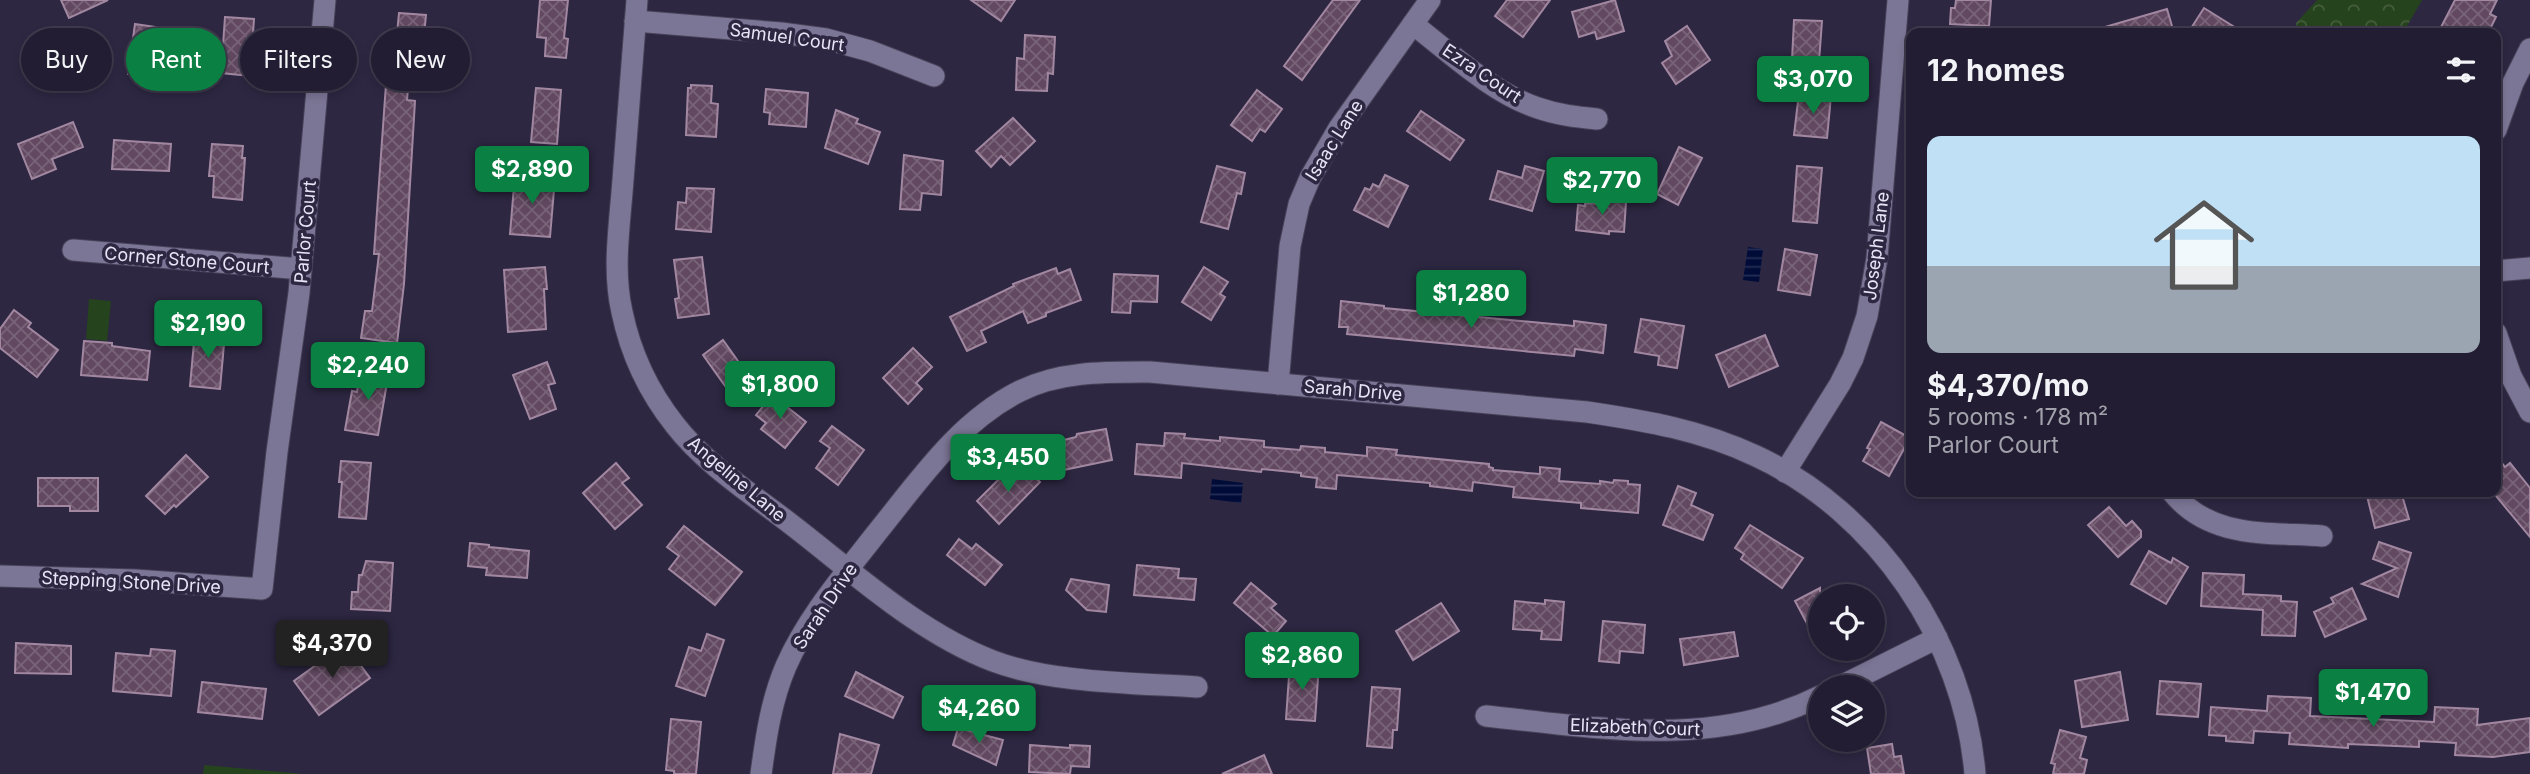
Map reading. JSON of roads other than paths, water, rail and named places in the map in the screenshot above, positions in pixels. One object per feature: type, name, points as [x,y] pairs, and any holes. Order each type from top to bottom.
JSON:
[{"type":"street","name":"Parlor Court","points":[[262,589],[276,452],[301,269],[325,0]]},
{"type":"street","name":"Isaac Lane","points":[[1278,384],[1290,246],[1299,204],[1310,178],[1339,128],[1430,0]]},
{"type":"street","name":"Joseph Lane","points":[[1785,472],[1840,384],[1853,358],[1867,316],[1877,258],[1898,0]]},
{"type":"street","name":"Samuel Court","points":[[636,11],[826,39],[870,51],[934,76]]},
{"type":"street","name":"Angeline Lane","points":[[636,11],[617,251],[621,310],[632,352],[644,379],[659,405],[687,439],[720,469],[849,569],[918,621],[968,651],[995,662],[1038,673],[1197,687]]},
{"type":"street","name":"Ezra Court","points":[[1413,24],[1508,94],[1536,108],[1566,116],[1597,119]]},
{"type":"street","points":[[2501,116],[2513,83],[2530,49]]},
{"type":"street","name":"Corner Stone Court","points":[[73,250],[301,269]]},
{"type":"street","points":[[2501,271],[2530,268]]},
{"type":"street","points":[[2501,347],[2511,376],[2530,411]]},
{"type":"street","name":"Sarah Drive","points":[[761,774],[766,733],[776,691],[808,625],[849,569],[953,441],[997,404],[1022,390],[1063,376],[1105,372],[1150,372],[1587,412],[1660,422],[1756,456],[1785,472],[1841,512],[1873,543],[1900,577],[1924,613],[1949,666],[1962,708],[1975,774]]},
{"type":"street","points":[[2177,497],[2191,512],[2218,526],[2322,536]]},
{"type":"street","name":"Stepping Stone Drive","points":[[0,576],[135,580],[262,589]]},
{"type":"street","points":[[1863,675],[1937,638]]},
{"type":"street","name":"Elizabeth Court","points":[[1486,716],[1665,731],[1739,725],[1782,713],[1808,701]]},
{"type":"water","points":[[1748,247],[1763,249],[1759,282],[1743,280]]},
{"type":"water","points":[[1212,479],[1243,483],[1241,503],[1210,499]]}]
